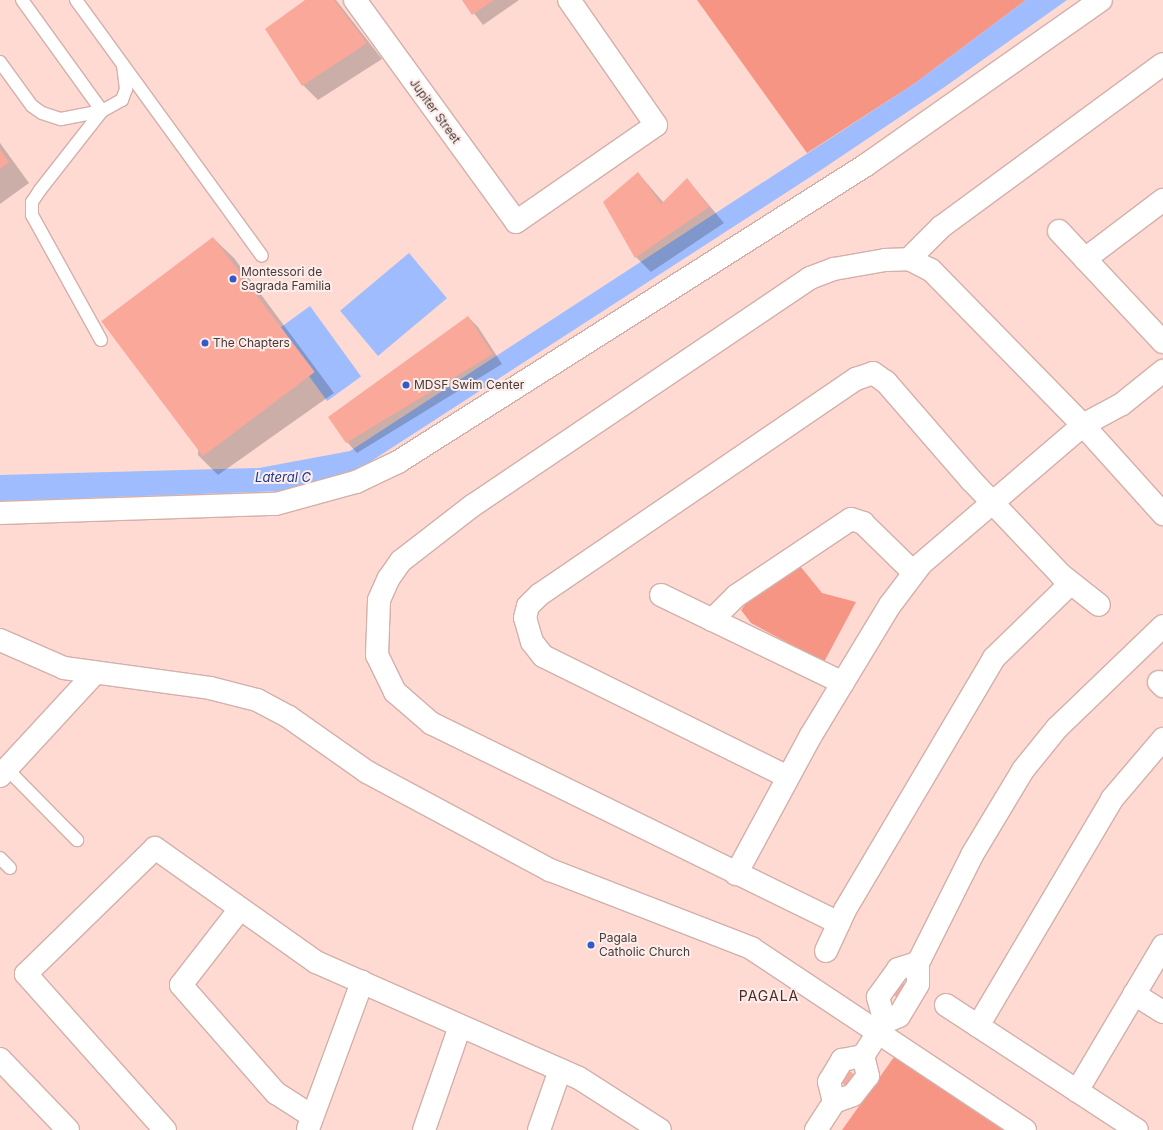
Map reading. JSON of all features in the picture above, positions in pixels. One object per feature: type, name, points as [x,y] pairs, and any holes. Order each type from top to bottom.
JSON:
[{"type":"street","name":"Jupiter Street","points":[[355,0],[516,222],[656,124],[569,0]]},
{"type":"street","points":[[0,513],[276,504],[356,482],[398,462],[866,165],[1101,0]]},
{"type":"street","points":[[909,259],[940,227],[1163,64]]},
{"type":"street","points":[[1085,259],[1163,200]]},
{"type":"street","points":[[1060,231],[1163,342]]},
{"type":"street","points":[[839,923],[736,874],[432,724],[395,692],[377,655],[379,600],[389,578],[401,561],[472,506],[772,302],[810,278],[834,269],[884,260],[909,259],[931,270],[1083,425],[1163,514]]},
{"type":"street","points":[[736,874],[788,777],[843,683],[890,605],[921,564],[1083,425],[1122,404],[1163,371]]},
{"type":"street","points":[[788,777],[543,656],[532,642],[526,630],[525,618],[528,606],[539,595],[856,379],[872,373],[886,382],[993,503],[1071,583],[1099,605]]},
{"type":"street","points":[[712,620],[736,596],[851,519],[863,523],[914,573]]},
{"type":"street","points":[[826,951],[839,923],[994,658],[1071,583]]},
{"type":"street","points":[[661,595],[843,683]]},
{"type":"street","points":[[834,1102],[829,1082],[842,1060],[863,1056],[881,1028],[878,997],[898,969],[918,963],[972,855],[1023,770],[1057,728],[1163,626]]},
{"type":"street","points":[[0,640],[64,668],[94,674],[210,688],[257,700],[289,717],[368,772],[550,870],[751,948],[881,1028],[1025,1130]]},
{"type":"street","points":[[4,773],[94,674]]},
{"type":"street","points":[[978,1026],[1112,798],[1163,739]]},
{"type":"street","points":[[165,1130],[26,974],[155,848],[316,962],[579,1078],[657,1129]]},
{"type":"street","points":[[240,909],[181,985],[276,1093],[310,1123],[362,982]]},
{"type":"street","points":[[1077,1091],[1163,946]]},
{"type":"street","points":[[1134,994],[1163,1012]]},
{"type":"street","points":[[946,1005],[1137,1130]]},
{"type":"street","points":[[424,1130],[460,1026]]},
{"type":"street","points":[[816,1130],[834,1102],[853,1095],[868,1076],[863,1056]]},
{"type":"street","points":[[0,1059],[68,1130]]},
{"type":"street","points":[[539,1130],[560,1070]]},
{"type":"lane","points":[[22,0],[102,110]]},
{"type":"lane","points":[[76,0],[262,256]]},
{"type":"lane","points":[[0,62],[32,106],[42,113],[61,118],[102,110],[122,100],[126,89],[123,64]]},
{"type":"lane","points":[[101,340],[32,215],[32,202],[102,110]]},
{"type":"lane","points":[[4,773],[77,840]]},
{"type":"lane","points":[[0,858],[10,868]]},
{"type":"shaded area","points":[[697,0],[1026,0],[914,84],[807,153]]},
{"type":"shaded area","points":[[800,566],[822,593],[856,602],[824,662],[751,623],[741,610],[747,602]]},
{"type":"shaded area","points":[[894,1057],[1003,1130],[842,1130]]},
{"type":"water","name":"Lateral C","points":[[1026,0],[1067,0],[946,86],[821,170],[356,471],[282,491],[0,501],[0,475],[259,468],[350,451],[914,84]]},
{"type":"water","points":[[409,253],[447,298],[378,356],[340,311]]},
{"type":"water","points":[[310,306],[361,376],[327,401],[276,331]]},
{"type":"building","points":[[305,0],[334,0],[367,43],[302,86],[265,29]]},
{"type":"building","points":[[462,0],[494,0],[472,15]]},
{"type":"building","points":[[0,149],[9,162],[0,169]]},
{"type":"building","points":[[638,172],[661,204],[687,178],[709,207],[635,258],[603,202]]},
{"type":"building","name":"The Chapters","points":[[213,237],[315,372],[203,456],[101,321]]},
{"type":"building","name":"MDSF Swim Center","points":[[468,316],[493,354],[346,443],[328,417]]},
{"type":"building","points":[[899,980],[908,987],[898,999],[890,992]]},
{"type":"building","points":[[848,1070],[859,1078],[851,1090],[840,1081]]},
{"type":"place","name":"Montessori de Sagrada Familia","points":[[233,279]]},
{"type":"place","name":"The Chapters","points":[[205,343]]},
{"type":"place","name":"MDSF Swim Center","points":[[406,385]]},
{"type":"place","name":"Pagala Catholic Church","points":[[591,945]]},
{"type":"district","name":"PAGALA","points":[[769,996]]}]
